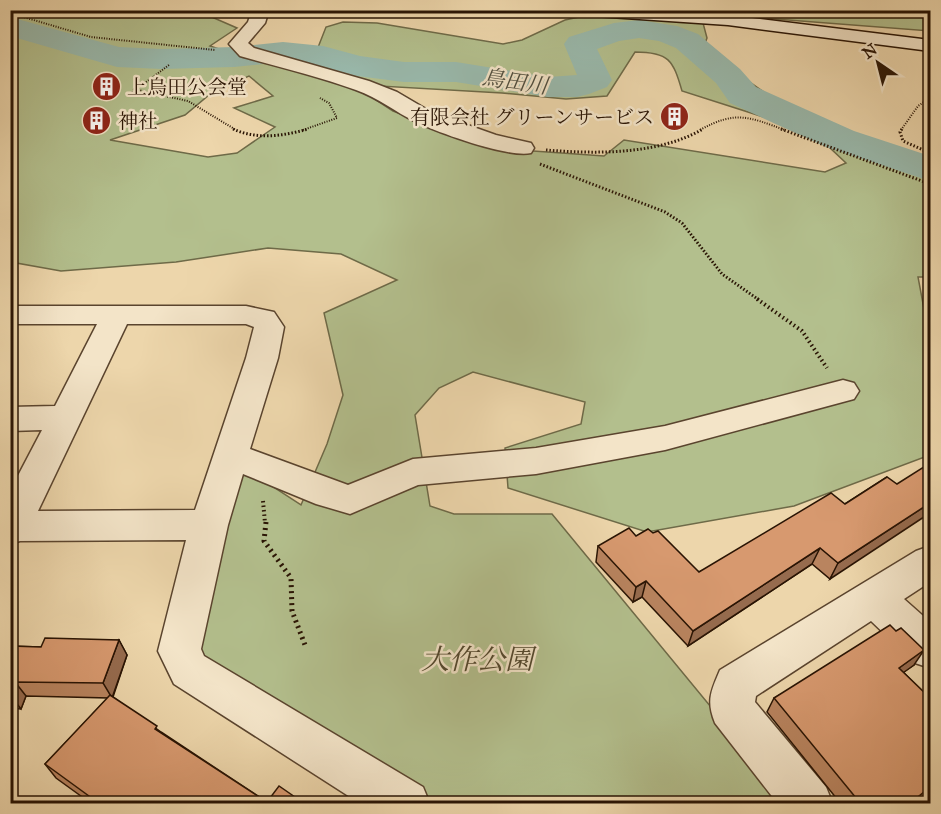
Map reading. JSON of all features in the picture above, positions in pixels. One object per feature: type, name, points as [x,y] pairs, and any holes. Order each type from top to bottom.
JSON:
[{"type":"street","points":[[261,10],[256,23],[238,44],[254,54],[362,85],[390,96],[423,117],[490,141],[523,148]]},
{"type":"street","points":[[580,10],[728,20],[930,46]]},
{"type":"street","points":[[10,315],[246,315],[264,318],[269,327],[262,358],[209,525],[179,651],[189,670],[406,804]]},
{"type":"street","points":[[116,316],[11,527],[209,525]]},
{"type":"street","points":[[232,456],[350,500],[413,472],[536,461],[665,438],[843,391]]},
{"type":"street","points":[[10,419],[65,418]]},
{"type":"street","points":[[809,804],[731,708],[736,684],[930,562]]},
{"type":"street","points":[[874,597],[930,649]]},
{"type":"path","points":[[10,13],[28,16],[91,37],[211,51],[234,49],[254,54]]},
{"type":"path","points":[[130,94],[169,65]]},
{"type":"path","points":[[133,89],[173,95],[196,105],[244,134],[261,135],[290,134],[320,126],[337,118],[329,103],[312,92]]},
{"type":"path","points":[[930,98],[918,106],[900,132],[903,141],[930,153]]},
{"type":"path","points":[[843,391],[802,331],[722,274],[682,223],[665,212],[535,162],[524,153],[523,148],[580,151],[616,150],[652,145],[698,133],[722,117],[737,115],[760,120],[930,184]]},
{"type":"path","points":[[261,493],[266,516],[264,541],[291,578],[292,611],[305,645]]},
{"type":"green space","name":"大作公園","points":[[10,11],[198,11],[237,28],[210,46],[234,54],[317,50],[326,27],[343,22],[377,23],[503,44],[522,40],[565,20],[607,11],[930,11],[930,31],[724,15],[703,23],[707,38],[703,49],[799,117],[886,149],[930,162],[930,277],[918,277],[927,325],[930,330],[930,455],[794,506],[647,532],[508,488],[505,448],[581,424],[585,402],[473,372],[439,388],[415,415],[430,506],[454,514],[552,514],[790,803],[438,803],[196,666],[236,476],[252,473],[301,505],[327,444],[343,395],[324,313],[397,280],[341,254],[268,248],[176,262],[61,271],[11,262]],"holes":[[[635,52],[655,54],[668,60],[676,72],[682,91],[814,133],[846,163],[825,172],[624,140],[604,156],[491,148],[393,111],[376,100],[363,85],[566,99],[607,96]],[[249,76],[273,96],[234,108],[275,127],[237,153],[208,157],[110,140],[185,115],[215,90]]]},
{"type":"building","points":[[930,463],[930,503],[838,563],[820,548],[693,631],[646,581],[636,587],[598,546],[629,528],[636,536],[648,529],[653,533],[658,531],[699,572],[831,493],[845,504],[887,477],[897,484]]},
{"type":"building","points":[[890,625],[896,631],[901,628],[924,650],[899,668],[930,698],[930,787],[909,804],[861,804],[774,698]]},
{"type":"building","points":[[45,638],[119,640],[103,683],[15,682],[10,693],[10,646],[41,647]]},
{"type":"building","points":[[110,695],[157,726],[155,729],[267,802],[279,786],[305,804],[100,804],[45,764]]},
{"type":"waterway","name":"鳥田川","points":[[10,26],[117,57],[162,59],[234,57],[283,52],[323,56],[357,66],[404,72],[456,72],[548,87],[577,87],[595,80],[593,70],[580,44],[614,32],[639,29],[666,33],[687,41],[728,76],[743,95],[840,139],[930,169]]},
{"type":"place","name":"上烏田公会堂","points":[[106,87]]},
{"type":"place","name":"有限会社 グリーンサービス","points":[[675,117]]},
{"type":"place","name":"神社","points":[[97,121]]}]
